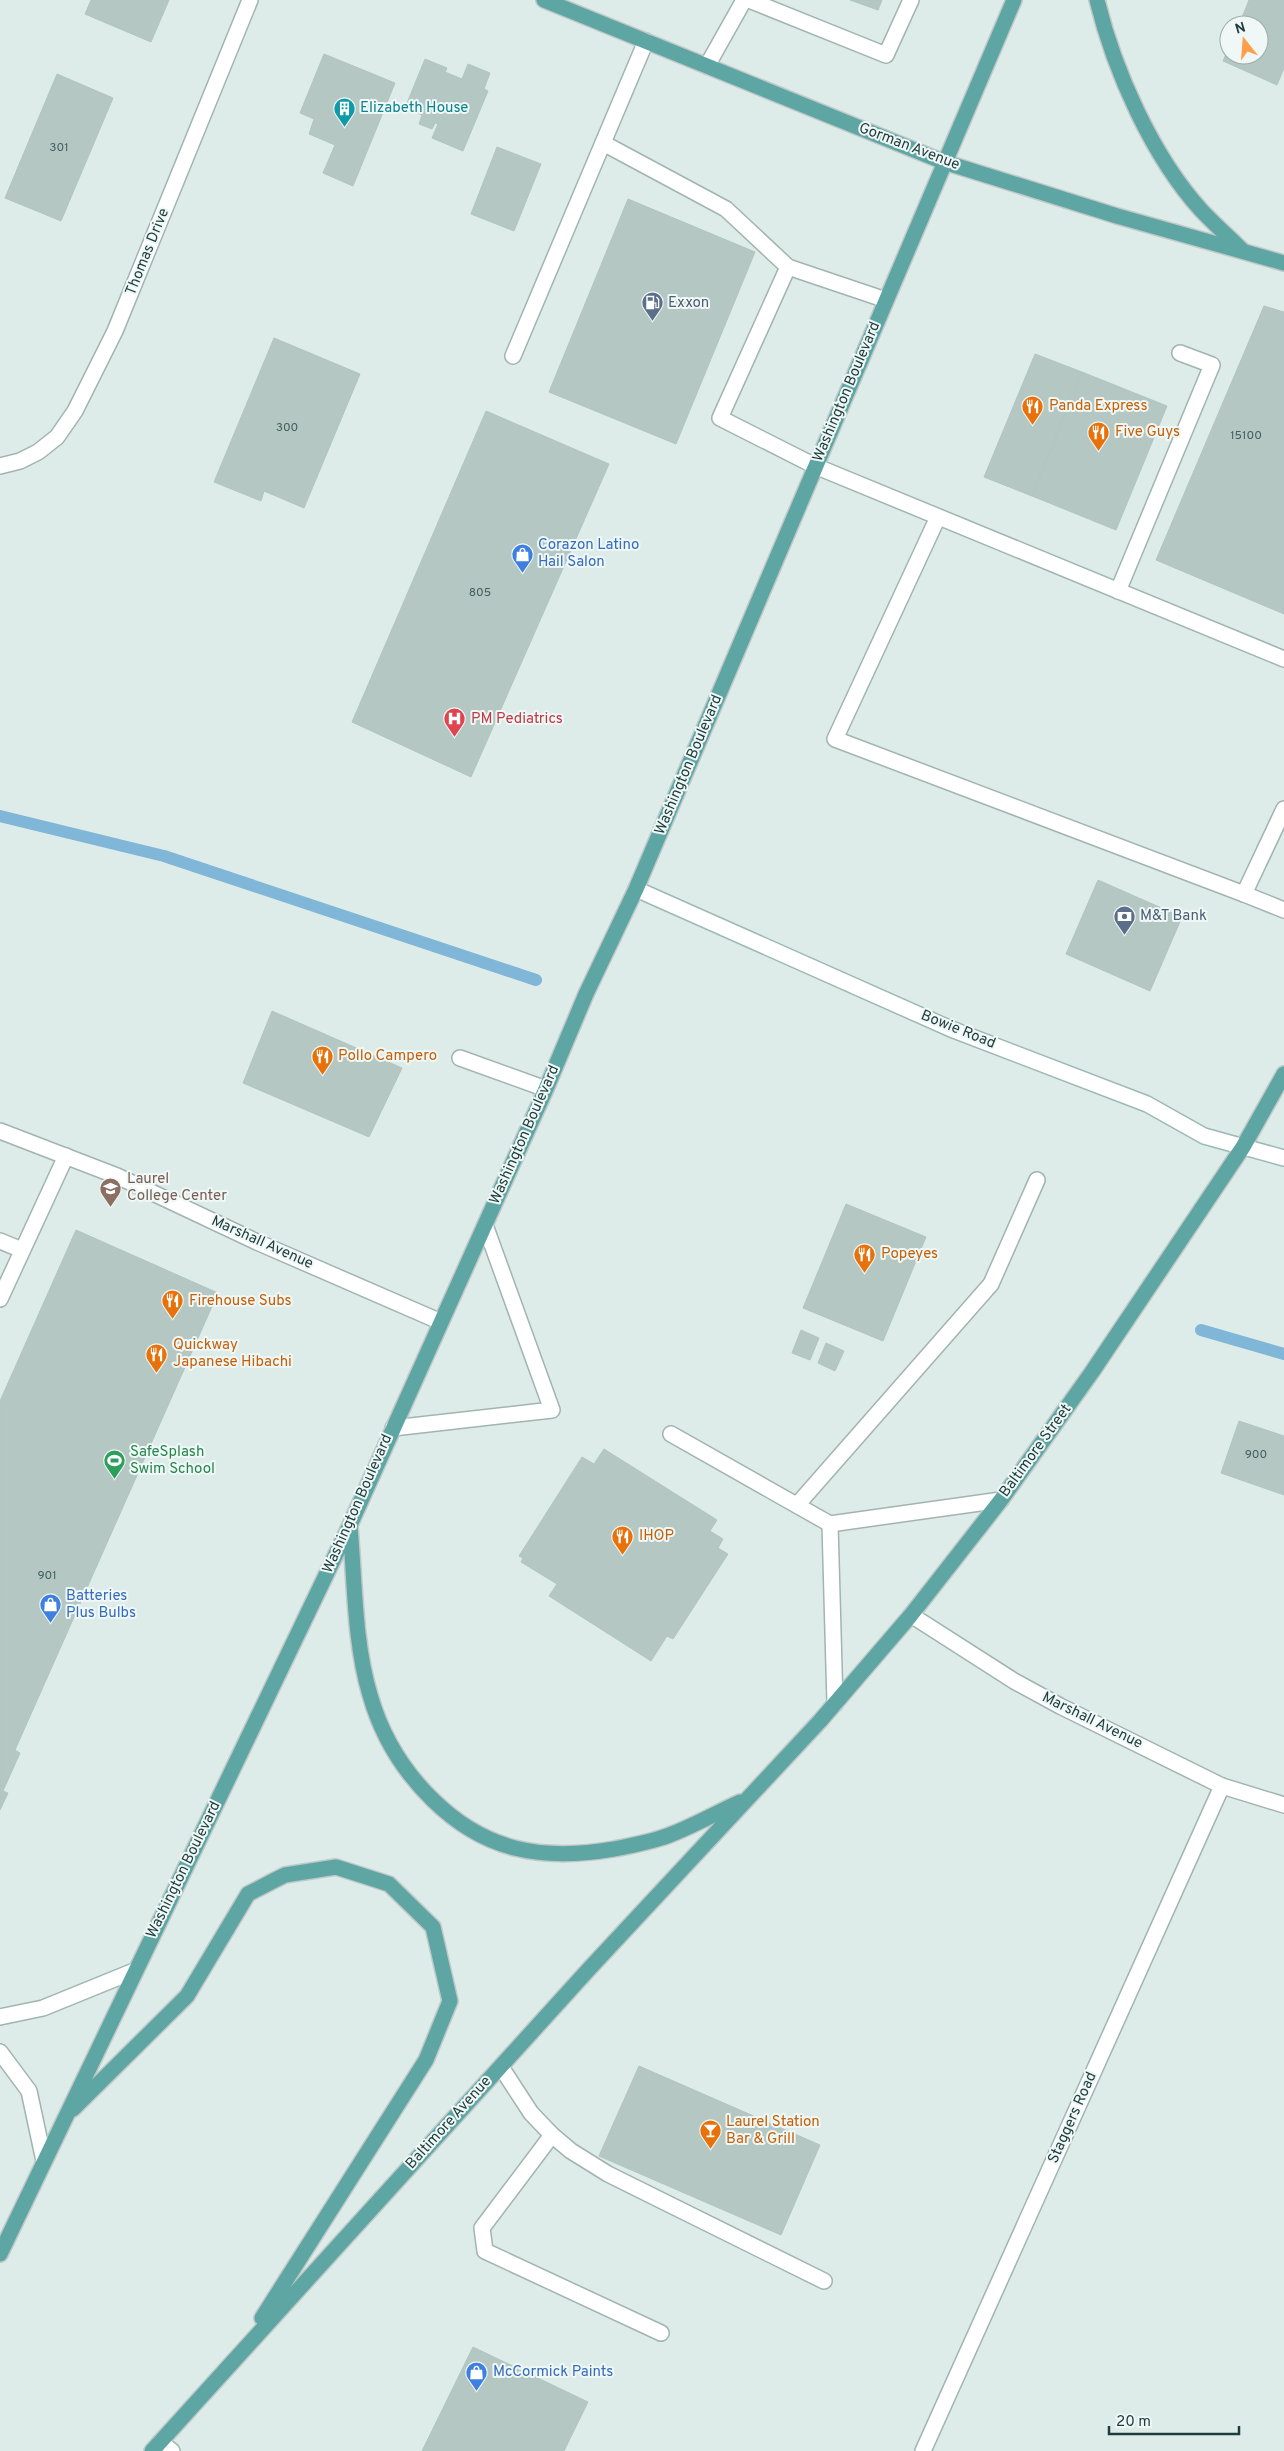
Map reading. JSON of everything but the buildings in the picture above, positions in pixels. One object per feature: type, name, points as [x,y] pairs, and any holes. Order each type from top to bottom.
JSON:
[{"type":"main road","name":"Gorman Avenue","points":[[544,0],[944,162],[1117,216],[1284,263]]},
{"type":"main road","name":"Washington Boulevard","points":[[0,2254],[134,1971],[350,1525],[485,1225],[586,994],[636,889],[1014,0]]},
{"type":"main road","points":[[1097,0],[1115,60],[1139,116],[1166,162],[1200,209],[1244,251]]},
{"type":"main road","name":"Baltimore Street","points":[[748,1798],[835,1704],[912,1615],[1001,1500],[1092,1372],[1243,1147],[1284,1074]]},
{"type":"main road","points":[[350,1525],[361,1656],[369,1695],[383,1733],[397,1759],[412,1780],[451,1818],[483,1837],[511,1848],[539,1854],[578,1854],[640,1844],[672,1834],[748,1798]]},
{"type":"main road","name":"Baltimore Avenue","points":[[145,2451],[156,2446],[748,1798]]},
{"type":"main road","points":[[64,2118],[187,1996],[248,1894],[285,1875],[336,1867],[389,1884],[433,1927],[450,2001],[426,2060],[240,2353]]},
{"type":"street","name":"Thomas Drive","points":[[0,466],[20,461],[38,452],[57,437],[75,411],[115,331],[250,0]]},
{"type":"street","points":[[707,66],[744,0]]},
{"type":"street","points":[[749,0],[886,55],[911,0]]},
{"type":"street","points":[[513,356],[646,41]]},
{"type":"street","points":[[603,143],[726,209],[788,267],[886,300]]},
{"type":"street","points":[[788,267],[720,418],[815,466],[1284,659]]},
{"type":"street","points":[[1118,591],[1212,365],[1180,353]]},
{"type":"street","points":[[938,517],[836,739],[1284,910]]},
{"type":"street","points":[[1244,894],[1284,809]]},
{"type":"street","name":"Bowie Road","points":[[636,889],[952,1029],[1147,1104],[1204,1136],[1284,1158]]},
{"type":"street","points":[[460,1058],[546,1089]]},
{"type":"street","name":"Marshall Avenue","points":[[0,1131],[117,1176],[257,1242],[441,1322]]},
{"type":"street","points":[[0,1299],[66,1156]]},
{"type":"street","points":[[797,1505],[991,1284],[1037,1180]]},
{"type":"street","points":[[393,1428],[552,1410],[485,1225]]},
{"type":"street","points":[[0,1241],[22,1250]]},
{"type":"street","points":[[670,1434],[830,1524],[1001,1500]]},
{"type":"street","points":[[830,1524],[835,1704]]},
{"type":"street","name":"Marshall Avenue","points":[[912,1615],[1014,1681],[1060,1706],[1222,1786],[1284,1806]]},
{"type":"street","name":"Staggers Road","points":[[923,2451],[1222,1786]]},
{"type":"street","points":[[0,2017],[43,2008],[134,1971]]},
{"type":"street","points":[[0,2052],[29,2091],[44,2161]]},
{"type":"street","points":[[501,2067],[531,2113],[552,2135],[572,2151],[608,2174],[824,2281]]},
{"type":"street","points":[[552,2135],[482,2228],[485,2251],[661,2333]]},
{"type":"street","points":[[156,2446],[172,2451]]},
{"type":"waterway","points":[[0,816],[164,856],[536,980]]},
{"type":"waterway","points":[[1201,1330],[1284,1354]]},
{"type":"place","name":"Elizabeth House","points":[[344,127]]},
{"type":"place","name":"Exxon","points":[[652,322]]},
{"type":"place","name":"Panda Express","points":[[1033,425]]},
{"type":"place","name":"Five Guys","points":[[1099,451]]},
{"type":"place","name":"Corazon Latino Hail Salon","points":[[522,573]]},
{"type":"place","name":"PM Pediatrics","points":[[455,738]]},
{"type":"place","name":"M&T Bank","points":[[1124,935]]},
{"type":"place","name":"Pollo Campero","points":[[322,1075]]},
{"type":"place","name":"Laurel College Center","points":[[111,1207]]},
{"type":"place","name":"Popeyes","points":[[865,1273]]},
{"type":"place","name":"Firehouse Subs","points":[[173,1320]]},
{"type":"place","name":"Quickway Japanese Hibachi","points":[[157,1373]]},
{"type":"place","name":"SafeSplash Swim School","points":[[114,1480]]},
{"type":"place","name":"IHOP","points":[[623,1555]]},
{"type":"place","name":"Batteries Plus Bulbs","points":[[50,1624]]},
{"type":"place","name":"Laurel Station Bar & Grill","points":[[710,2150]]},
{"type":"place","name":"McCormick Paints","points":[[477,2391]]}]
